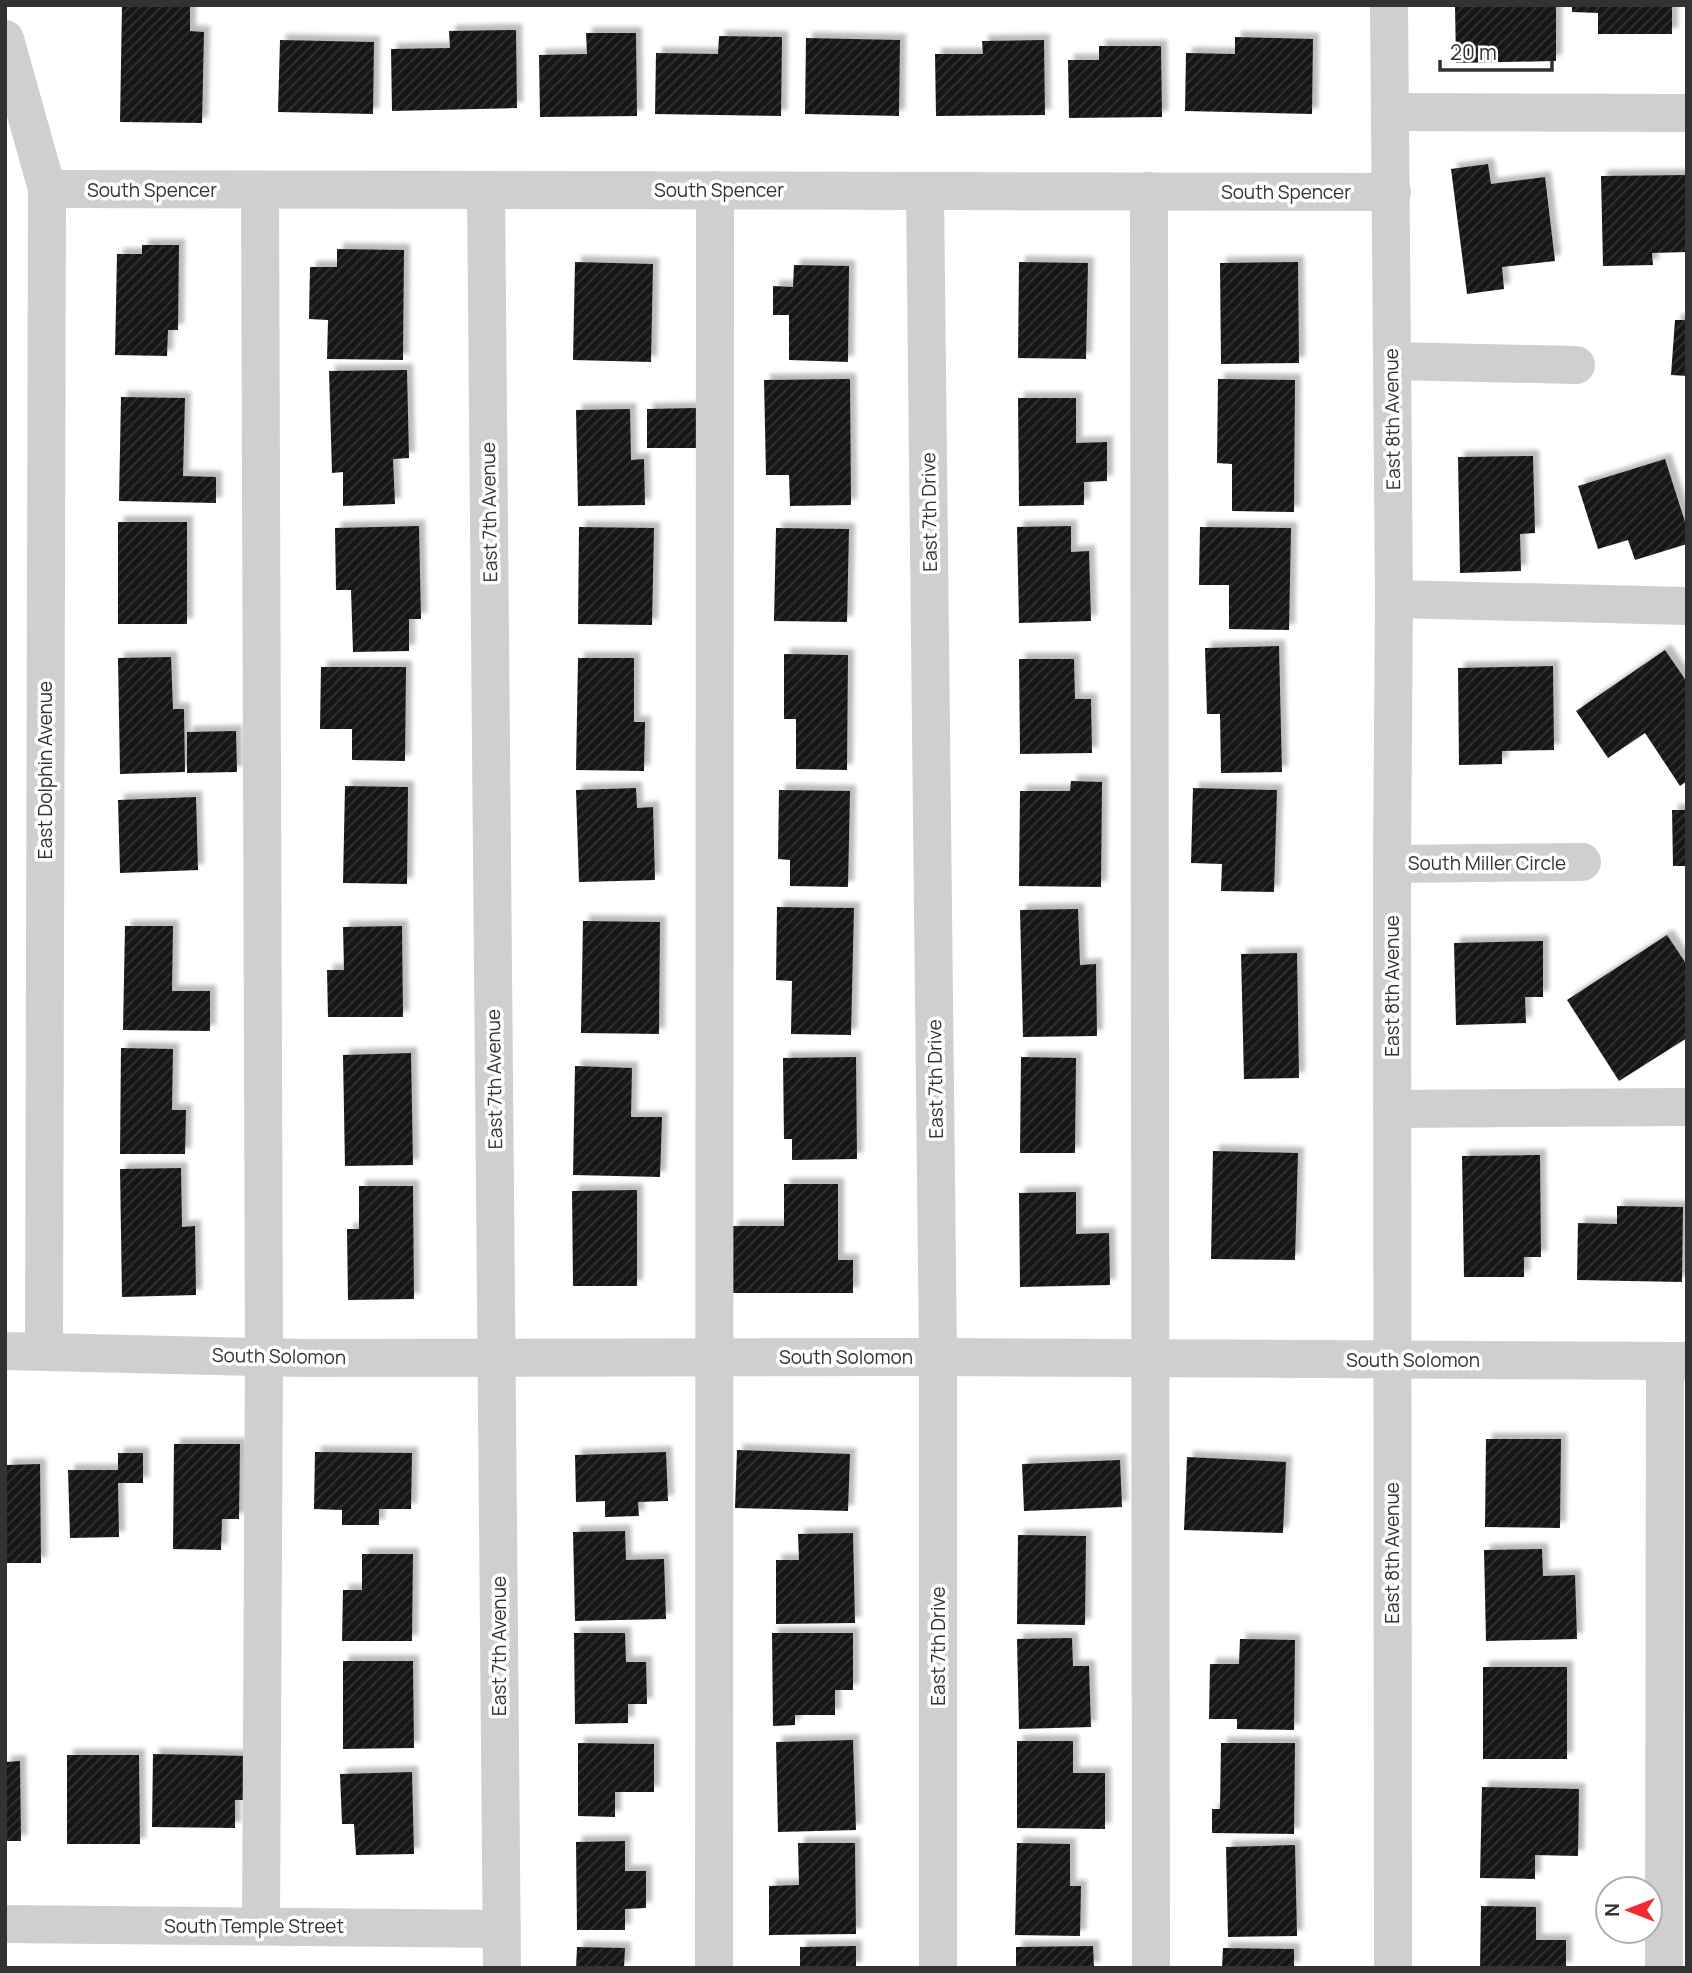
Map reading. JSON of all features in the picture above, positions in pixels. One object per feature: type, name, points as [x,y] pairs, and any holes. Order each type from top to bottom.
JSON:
[{"type":"street","name":"East 8th Avenue","points":[[1389,5],[1394,599],[1392,1968]]},
{"type":"street","name":"East Dolphin Avenue","points":[[5,39],[47,189],[44,1351]]},
{"type":"street","points":[[1390,112],[1687,113]]},
{"type":"street","name":"South Spencer","points":[[47,189],[1392,192]]},
{"type":"street","points":[[260,190],[264,1357],[261,1926]]},
{"type":"street","name":"East 7th Avenue","points":[[486,190],[502,1968]]},
{"type":"street","points":[[714,1968],[715,190]]},
{"type":"street","name":"East 7th Drive","points":[[925,191],[938,1357],[938,1968]]},
{"type":"street","points":[[1149,191],[1151,1968]]},
{"type":"street","points":[[1392,361],[1576,365]]},
{"type":"street","points":[[1394,599],[1687,606]]},
{"type":"street","name":"South Miller Circle","points":[[1392,864],[1582,862]]},
{"type":"street","points":[[1392,1109],[1687,1107]]},
{"type":"street","name":"South Solomon","points":[[5,1351],[264,1357],[1676,1361]]},
{"type":"street","points":[[1664,1968],[1676,1361]]},
{"type":"street","name":"South Temple Street","points":[[5,1924],[502,1928]]},
{"type":"building","points":[[122,5],[190,5],[190,31],[204,32],[202,123],[120,122]]},
{"type":"building","points":[[1455,5],[1556,5],[1556,61],[1456,63]]},
{"type":"building","points":[[1572,5],[1672,5],[1672,34],[1598,34],[1598,13],[1572,12]]},
{"type":"building","points":[[516,30],[517,108],[392,111],[391,49],[450,48],[449,31]]},
{"type":"building","points":[[586,33],[636,33],[637,116],[540,117],[539,55],[587,54]]},
{"type":"building","points":[[719,36],[782,37],[781,116],[655,114],[656,53],[718,54]]},
{"type":"building","points":[[1235,37],[1313,39],[1312,114],[1185,111],[1186,53],[1235,54]]},
{"type":"building","points":[[806,38],[900,40],[899,116],[805,114]]},
{"type":"building","points":[[280,40],[374,42],[373,114],[278,112]]},
{"type":"building","points":[[1044,40],[1045,115],[936,116],[935,54],[983,54],[982,41]]},
{"type":"building","points":[[1099,46],[1161,46],[1162,117],[1069,118],[1068,60],[1099,60]]},
{"type":"building","points":[[1488,164],[1491,184],[1545,177],[1555,261],[1502,267],[1504,289],[1467,294],[1451,169]]},
{"type":"building","points":[[1687,175],[1687,252],[1652,253],[1653,265],[1603,266],[1601,176]]},
{"type":"building","points":[[142,245],[179,245],[178,330],[168,330],[167,356],[115,355],[117,254],[142,254]]},
{"type":"building","points":[[337,249],[404,250],[403,360],[327,359],[328,320],[309,319],[310,267],[337,267]]},
{"type":"building","points":[[575,262],[653,264],[651,362],[573,360]]},
{"type":"building","points":[[1019,262],[1088,263],[1086,359],[1018,358]]},
{"type":"building","points":[[1298,262],[1299,363],[1221,364],[1220,263]]},
{"type":"building","points":[[794,265],[849,266],[848,362],[789,360],[789,315],[773,315],[773,286],[793,287]]},
{"type":"building","points":[[1675,320],[1687,320],[1687,376],[1671,375]]},
{"type":"building","points":[[407,370],[409,458],[393,459],[395,504],[343,506],[343,472],[332,473],[329,371]]},
{"type":"building","points":[[850,379],[851,505],[790,506],[789,475],[766,475],[764,380]]},
{"type":"building","points":[[1218,379],[1295,380],[1294,512],[1232,511],[1232,464],[1217,463]]},
{"type":"building","points":[[121,397],[185,398],[183,476],[216,477],[216,503],[119,501]]},
{"type":"building","points":[[1018,398],[1076,398],[1076,443],[1107,442],[1107,481],[1084,482],[1084,505],[1019,506]]},
{"type":"building","points":[[696,408],[697,448],[647,448],[647,409]]},
{"type":"building","points":[[630,409],[631,460],[644,459],[645,505],[578,506],[576,410]]},
{"type":"building","points":[[1533,456],[1535,533],[1520,534],[1521,571],[1460,573],[1458,457]]},
{"type":"building","points":[[1665,459],[1687,528],[1687,544],[1635,560],[1628,540],[1598,549],[1578,486]]},
{"type":"building","points":[[118,522],[187,522],[187,624],[118,624]]},
{"type":"building","points":[[419,526],[421,619],[409,619],[409,651],[353,652],[351,590],[336,590],[335,528]]},
{"type":"building","points":[[1071,526],[1071,552],[1089,551],[1091,621],[1019,623],[1017,527]]},
{"type":"building","points":[[579,527],[654,528],[652,625],[578,624]]},
{"type":"building","points":[[1200,527],[1291,528],[1289,630],[1229,629],[1229,585],[1199,585]]},
{"type":"building","points":[[776,528],[849,529],[847,622],[774,621]]},
{"type":"building","points":[[1279,646],[1282,772],[1221,773],[1220,714],[1207,714],[1205,648]]},
{"type":"building","points":[[1665,650],[1687,682],[1687,781],[1680,786],[1645,733],[1608,758],[1576,711]]},
{"type":"building","points":[[784,654],[848,655],[847,770],[796,769],[796,719],[784,719]]},
{"type":"building","points":[[171,657],[173,709],[184,709],[185,772],[120,774],[118,658]]},
{"type":"building","points":[[578,658],[634,658],[634,722],[645,722],[644,771],[576,770]]},
{"type":"building","points":[[1019,659],[1074,659],[1075,699],[1091,699],[1092,753],[1020,754]]},
{"type":"building","points":[[1553,666],[1554,750],[1502,751],[1502,764],[1459,765],[1458,668]]},
{"type":"building","points":[[321,667],[406,667],[405,761],[352,760],[352,729],[320,729]]},
{"type":"building","points":[[236,731],[237,772],[187,773],[187,732]]},
{"type":"building","points":[[1071,781],[1102,782],[1101,887],[1019,886],[1020,791],[1070,791]]},
{"type":"building","points":[[345,786],[408,787],[407,884],[343,883]]},
{"type":"building","points":[[636,788],[637,808],[653,807],[655,880],[579,882],[576,790]]},
{"type":"building","points":[[1193,788],[1277,790],[1274,892],[1221,891],[1222,864],[1191,863]]},
{"type":"building","points":[[779,790],[850,791],[848,887],[790,886],[790,860],[778,859]]},
{"type":"building","points":[[196,797],[198,870],[120,873],[118,800]]},
{"type":"building","points":[[1672,810],[1687,810],[1687,866],[1673,866]]},
{"type":"building","points":[[777,907],[854,908],[851,1035],[791,1034],[792,981],[776,980]]},
{"type":"building","points":[[1078,909],[1080,965],[1096,964],[1097,1036],[1023,1037],[1020,910]]},
{"type":"building","points":[[583,921],[660,922],[659,1034],[581,1033]]},
{"type":"building","points":[[125,926],[173,926],[172,991],[210,991],[210,1031],[123,1030]]},
{"type":"building","points":[[402,926],[403,1017],[328,1017],[327,970],[344,970],[343,927]]},
{"type":"building","points":[[1667,935],[1687,965],[1687,1038],[1619,1081],[1567,1000]]},
{"type":"building","points":[[1543,941],[1543,997],[1525,997],[1526,1023],[1456,1025],[1454,943]]},
{"type":"building","points":[[1297,953],[1299,1078],[1244,1079],[1241,954]]},
{"type":"building","points":[[121,1048],[173,1049],[172,1110],[186,1110],[185,1154],[120,1154]]},
{"type":"building","points":[[411,1053],[413,1165],[345,1166],[343,1055]]},
{"type":"building","points":[[856,1057],[857,1159],[792,1160],[792,1139],[784,1139],[783,1058]]},
{"type":"building","points":[[1021,1057],[1076,1058],[1075,1153],[1020,1153]]},
{"type":"building","points":[[575,1066],[632,1068],[631,1117],[662,1117],[660,1177],[573,1175]]},
{"type":"building","points":[[1213,1151],[1298,1153],[1295,1260],[1211,1259]]},
{"type":"building","points":[[1540,1155],[1541,1257],[1524,1257],[1524,1277],[1464,1277],[1462,1156]]},
{"type":"building","points":[[181,1168],[182,1227],[195,1226],[196,1295],[122,1297],[120,1169]]},
{"type":"building","points":[[784,1184],[838,1184],[838,1260],[853,1260],[853,1293],[732,1293],[732,1226],[784,1226]]},
{"type":"building","points":[[359,1186],[413,1186],[414,1299],[348,1300],[347,1229],[359,1229]]},
{"type":"building","points":[[637,1190],[637,1286],[573,1286],[572,1191]]},
{"type":"building","points":[[1076,1192],[1076,1234],[1109,1233],[1110,1285],[1020,1287],[1019,1193]]},
{"type":"building","points":[[1617,1206],[1683,1207],[1682,1282],[1577,1280],[1578,1223],[1617,1224]]},
{"type":"building","points":[[1486,1439],[1561,1439],[1560,1528],[1485,1527]]},
{"type":"building","points":[[174,1444],[240,1444],[239,1519],[222,1519],[221,1550],[173,1549]]},
{"type":"building","points":[[737,1450],[850,1454],[848,1511],[735,1508]]},
{"type":"building","points":[[315,1452],[412,1453],[411,1509],[379,1509],[379,1525],[342,1525],[342,1510],[314,1509]]},
{"type":"building","points":[[666,1452],[668,1501],[638,1502],[639,1516],[605,1517],[605,1501],[576,1502],[575,1455]]},
{"type":"building","points":[[118,1453],[143,1453],[143,1483],[118,1483],[119,1537],[70,1538],[68,1470],[118,1470]]},
{"type":"building","points":[[1187,1457],[1286,1462],[1283,1533],[1184,1530]]},
{"type":"building","points":[[1120,1460],[1122,1507],[1024,1511],[1022,1464]]},
{"type":"building","points":[[40,1464],[41,1563],[5,1563],[6,1465]]},
{"type":"building","points":[[625,1531],[626,1560],[664,1559],[666,1619],[575,1621],[573,1532]]},
{"type":"building","points":[[853,1533],[855,1623],[776,1624],[776,1560],[799,1560],[798,1534]]},
{"type":"building","points":[[1018,1535],[1086,1536],[1085,1625],[1017,1624]]},
{"type":"building","points":[[1542,1549],[1543,1576],[1575,1575],[1577,1639],[1486,1641],[1484,1550]]},
{"type":"building","points":[[362,1554],[413,1554],[412,1641],[342,1641],[343,1590],[362,1590]]},
{"type":"building","points":[[574,1633],[625,1633],[626,1662],[646,1662],[647,1704],[628,1704],[628,1723],[575,1724]]},
{"type":"building","points":[[772,1633],[853,1633],[853,1690],[835,1690],[835,1715],[795,1715],[795,1725],[773,1726]]},
{"type":"building","points":[[1072,1638],[1073,1666],[1089,1666],[1091,1727],[1019,1729],[1017,1639]]},
{"type":"building","points":[[1240,1639],[1295,1640],[1294,1730],[1237,1729],[1237,1719],[1209,1719],[1210,1664],[1239,1664]]},
{"type":"building","points":[[343,1661],[413,1661],[414,1748],[343,1749]]},
{"type":"building","points":[[1483,1667],[1567,1667],[1567,1759],[1483,1759]]},
{"type":"building","points":[[853,1740],[856,1830],[778,1832],[776,1742]]},
{"type":"building","points":[[1017,1741],[1073,1741],[1073,1773],[1105,1773],[1105,1829],[1017,1828]]},
{"type":"building","points":[[578,1743],[654,1744],[654,1792],[615,1792],[615,1817],[578,1816]]},
{"type":"building","points":[[1221,1743],[1295,1743],[1294,1834],[1212,1833],[1212,1809],[1220,1809]]},
{"type":"building","points":[[153,1754],[250,1756],[249,1800],[235,1800],[235,1828],[152,1827]]},
{"type":"building","points":[[67,1755],[139,1755],[140,1844],[67,1844]]},
{"type":"building","points":[[20,1761],[21,1841],[5,1841],[5,1762]]},
{"type":"building","points":[[412,1772],[414,1854],[356,1855],[354,1824],[342,1824],[340,1774]]},
{"type":"building","points":[[1482,1787],[1579,1789],[1578,1856],[1535,1855],[1535,1879],[1480,1878]]},
{"type":"building","points":[[625,1841],[625,1871],[646,1871],[646,1908],[625,1909],[625,1930],[577,1930],[576,1842]]},
{"type":"building","points":[[798,1843],[855,1843],[856,1934],[769,1935],[769,1886],[799,1885]]},
{"type":"building","points":[[1017,1843],[1070,1844],[1070,1886],[1081,1886],[1080,1936],[1015,1935]]},
{"type":"building","points":[[1295,1845],[1297,1936],[1228,1937],[1226,1847]]},
{"type":"building","points":[[1481,1906],[1536,1907],[1536,1940],[1566,1940],[1566,1968],[1480,1968]]},
{"type":"building","points":[[856,1946],[856,1968],[800,1968],[800,1947]]},
{"type":"building","points":[[1093,1946],[1094,1968],[1016,1968],[1016,1947]]},
{"type":"building","points":[[577,1947],[625,1948],[624,1968],[576,1968]]},
{"type":"building","points":[[1223,1948],[1294,1949],[1294,1968],[1222,1968]]}]
